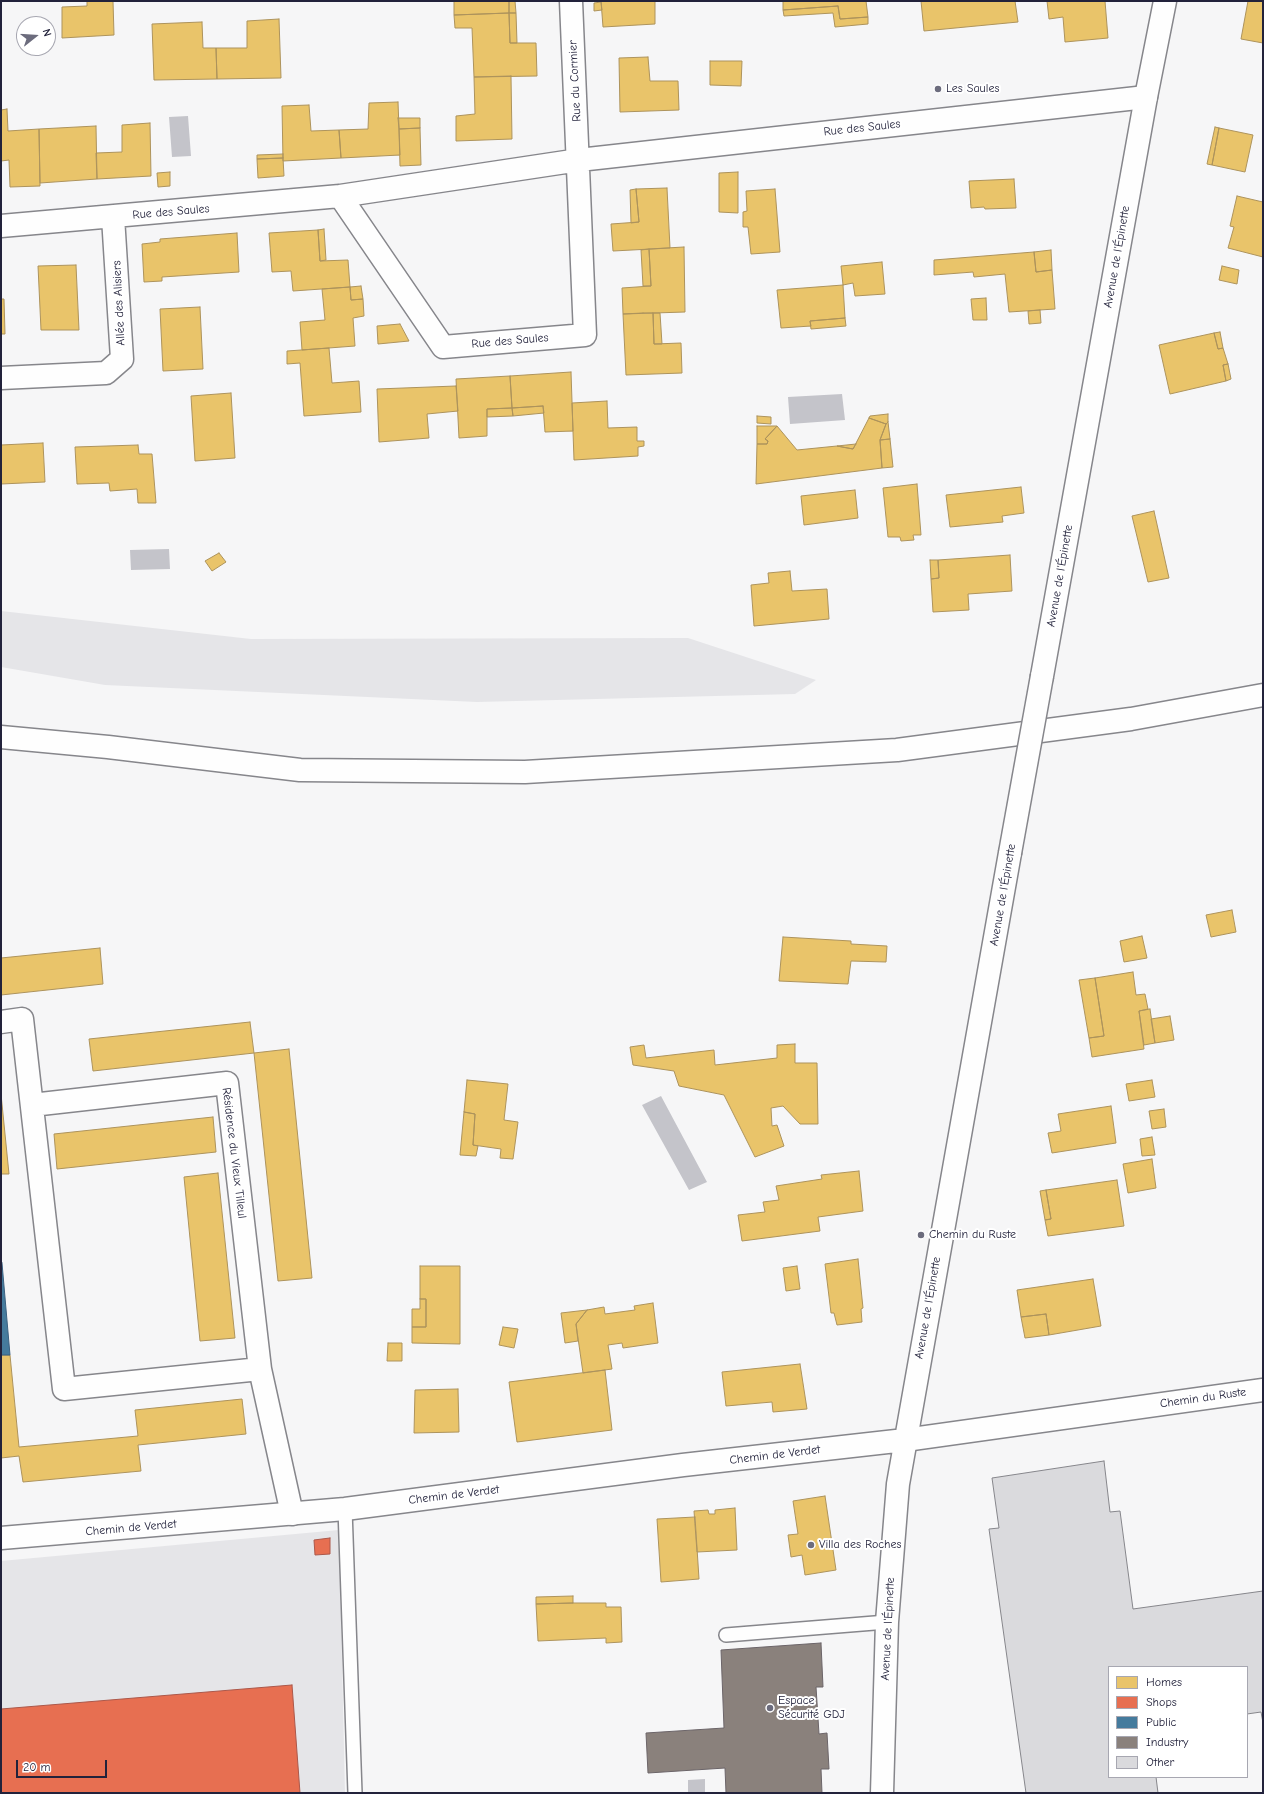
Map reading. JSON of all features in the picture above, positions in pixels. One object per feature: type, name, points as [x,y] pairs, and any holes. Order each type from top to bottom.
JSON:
[{"type":"main road","name":"Rue du Cormier","points":[[572,1],[579,160]]},
{"type":"main road","name":"Avenue de l'Épinette","points":[[882,1793],[887,1622],[898,1484],[1010,852],[1146,97],[1165,1]]},
{"type":"main road","name":"Rue des Saules","points":[[1,226],[340,196],[579,160],[1146,97]]},
{"type":"main road","name":"Rue des Saules","points":[[340,196],[443,347],[585,334],[579,160]]},
{"type":"main road","name":"Allée des Alisiers","points":[[1,378],[106,373],[122,359],[113,217]]},
{"type":"main road","points":[[1,737],[108,747],[300,770],[525,772],[897,750],[1131,719],[1263,694]]},
{"type":"main road","points":[[1,729],[108,747]]},
{"type":"main road","points":[[1,1022],[22,1020],[64,1389],[260,1369]]},
{"type":"main road","name":"Résidence du Vieux Tilleul","points":[[32,1105],[227,1083],[260,1369],[292,1514]]},
{"type":"main road","name":"Chemin du Ruste","points":[[905,1440],[1263,1390]]},
{"type":"main road","name":"Chemin de Verdet","points":[[1,1538],[345,1509],[683,1465],[905,1440]]},
{"type":"lane","points":[[345,1509],[355,1793]]},
{"type":"lane","points":[[726,1635],[887,1622]]},
{"type":"shaded area","points":[[188,116],[191,156],[172,157],[169,117]]},
{"type":"shaded area","points":[[842,394],[845,420],[790,424],[788,397]]},
{"type":"shaded area","points":[[169,549],[170,569],[131,570],[130,550]]},
{"type":"shaded area","points":[[1,611],[251,639],[688,638],[816,680],[795,694],[477,702],[105,685],[1,667]]},
{"type":"shaded area","points":[[661,1096],[707,1182],[689,1190],[642,1105]]},
{"type":"shaded area","points":[[339,1530],[345,1793],[1,1793],[1,1561]]},
{"type":"shaded area","points":[[705,1779],[705,1793],[688,1793],[688,1780]]},
{"type":"building: Homes","points":[[87,1],[113,1],[114,35],[62,38],[62,7],[87,6]]},
{"type":"building: Homes","points":[[454,1],[509,1],[509,13],[454,15]]},
{"type":"building: Homes","points":[[509,1],[515,1],[516,13],[509,13]]},
{"type":"building: Homes","points":[[601,1],[655,1],[655,24],[603,27]]},
{"type":"building: Homes","points":[[783,1],[866,1],[868,17],[840,19],[838,6],[783,10]]},
{"type":"building: Homes","points":[[921,1],[1015,1],[1018,22],[924,31]]},
{"type":"building: Homes","points":[[1047,1],[1105,1],[1108,38],[1065,42],[1063,17],[1049,19]]},
{"type":"building: Homes","points":[[1248,1],[1263,1],[1263,43],[1241,39]]},
{"type":"building: Homes","points":[[601,2],[602,10],[594,11],[594,3]]},
{"type":"building: Homes","points":[[838,6],[840,19],[868,17],[868,24],[835,27],[833,13],[784,16],[783,10]]},
{"type":"building: Homes","points":[[509,13],[516,13],[517,43],[510,43]]},
{"type":"building: Homes","points":[[509,13],[510,43],[536,43],[537,76],[474,77],[472,28],[455,28],[454,15]]},
{"type":"building: Homes","points":[[279,19],[281,78],[217,79],[216,48],[247,48],[247,21]]},
{"type":"building: Homes","points":[[202,22],[203,48],[216,48],[217,79],[154,80],[152,24]]},
{"type":"building: Homes","points":[[648,57],[650,81],[678,81],[679,110],[620,112],[619,58]]},
{"type":"building: Homes","points":[[710,61],[742,61],[741,86],[710,85]]},
{"type":"building: Homes","points":[[511,76],[512,139],[456,141],[456,116],[475,114],[474,77]]},
{"type":"building: Homes","points":[[398,102],[400,155],[341,158],[339,130],[368,129],[369,103]]},
{"type":"building: Homes","points":[[309,105],[311,131],[339,130],[341,158],[283,161],[282,106]]},
{"type":"building: Homes","points":[[7,109],[8,131],[39,129],[40,186],[10,187],[9,160],[1,161],[1,110]]},
{"type":"building: Homes","points":[[398,118],[420,118],[420,128],[399,129]]},
{"type":"building: Homes","points":[[150,123],[151,176],[97,179],[96,153],[122,152],[122,125]]},
{"type":"building: Homes","points":[[96,126],[97,179],[40,183],[39,129]]},
{"type":"building: Homes","points":[[1215,127],[1219,128],[1212,165],[1207,164]]},
{"type":"building: Homes","points":[[420,128],[421,165],[400,166],[399,129]]},
{"type":"building: Homes","points":[[1219,128],[1253,135],[1245,172],[1212,165]]},
{"type":"building: Homes","points":[[283,154],[283,158],[257,159],[257,155]]},
{"type":"building: Homes","points":[[283,158],[284,176],[258,178],[257,159]]},
{"type":"building: Homes","points":[[170,172],[170,186],[158,187],[157,173]]},
{"type":"building: Homes","points":[[738,172],[738,213],[719,212],[719,173]]},
{"type":"building: Homes","points":[[1014,179],[1016,208],[971,208],[969,181]]},
{"type":"building: Homes","points":[[667,188],[670,248],[613,251],[611,224],[639,222],[636,189]]},
{"type":"building: Homes","points":[[636,189],[639,222],[631,223],[630,190]]},
{"type":"building: Homes","points":[[775,189],[780,252],[751,254],[748,227],[743,227],[743,212],[747,211],[746,191]]},
{"type":"building: Homes","points":[[1237,196],[1263,202],[1263,257],[1228,248],[1234,227],[1230,226]]},
{"type":"building: Homes","points":[[324,229],[326,260],[320,261],[318,230]]},
{"type":"building: Homes","points":[[318,230],[320,261],[348,260],[350,287],[293,291],[291,271],[272,272],[269,233]]},
{"type":"building: Homes","points":[[237,233],[239,272],[162,277],[162,281],[144,282],[142,244],[160,242],[160,239]]},
{"type":"building: Homes","points":[[684,247],[685,312],[623,314],[622,288],[651,286],[649,249]]},
{"type":"building: Homes","points":[[649,249],[651,286],[643,286],[641,250]]},
{"type":"building: Homes","points":[[1051,250],[1052,270],[1036,272],[1034,252]]},
{"type":"building: Homes","points":[[1034,252],[1036,272],[1052,270],[1055,309],[1009,312],[1005,274],[974,277],[973,272],[934,275],[934,260]]},
{"type":"building: Homes","points":[[882,262],[885,294],[855,296],[853,283],[843,285],[841,266]]},
{"type":"building: Homes","points":[[76,265],[79,330],[41,330],[38,266]]},
{"type":"building: Homes","points":[[1222,266],[1239,270],[1237,284],[1219,280]]},
{"type":"building: Homes","points":[[843,285],[845,318],[810,321],[811,326],[781,328],[777,290]]},
{"type":"building: Homes","points":[[361,286],[363,299],[351,300],[350,287]]},
{"type":"building: Homes","points":[[350,287],[351,300],[363,299],[364,316],[353,318],[355,346],[302,350],[300,322],[325,320],[322,289]]},
{"type":"building: Homes","points":[[986,298],[987,320],[973,320],[971,299]]},
{"type":"building: Homes","points":[[1,299],[4,299],[5,334],[1,334]]},
{"type":"building: Homes","points":[[200,307],[203,369],[163,371],[160,309]]},
{"type":"building: Homes","points":[[1040,310],[1041,323],[1029,324],[1028,311]]},
{"type":"building: Homes","points":[[653,313],[654,344],[681,343],[682,373],[626,375],[623,314]]},
{"type":"building: Homes","points":[[653,313],[660,313],[662,344],[654,344]]},
{"type":"building: Homes","points":[[845,318],[846,326],[811,329],[810,321]]},
{"type":"building: Homes","points":[[400,324],[409,341],[378,344],[377,326]]},
{"type":"building: Homes","points":[[1220,332],[1223,348],[1218,349],[1214,333]]},
{"type":"building: Homes","points":[[1214,333],[1218,349],[1223,348],[1228,364],[1223,365],[1226,381],[1170,394],[1159,345]]},
{"type":"building: Homes","points":[[329,348],[332,383],[359,381],[361,412],[304,416],[300,363],[287,364],[287,351]]},
{"type":"building: Homes","points":[[1228,364],[1231,379],[1226,381],[1223,365]]},
{"type":"building: Homes","points":[[571,372],[573,431],[545,432],[543,406],[512,408],[510,376]]},
{"type":"building: Homes","points":[[510,376],[512,408],[487,409],[487,436],[459,438],[456,379]]},
{"type":"building: Homes","points":[[456,386],[458,411],[427,414],[429,438],[379,442],[377,389]]},
{"type":"building: Homes","points":[[231,393],[235,458],[195,461],[191,396]]},
{"type":"building: Homes","points":[[607,401],[608,428],[637,427],[637,441],[644,441],[644,446],[638,447],[638,456],[574,460],[572,403]]},
{"type":"building: Homes","points":[[543,406],[544,413],[513,416],[512,408]]},
{"type":"building: Homes","points":[[512,408],[513,416],[487,417],[487,409]]},
{"type":"building: Homes","points":[[888,414],[888,422],[886,424],[869,418],[870,416]]},
{"type":"building: Homes","points":[[757,416],[771,417],[771,424],[757,423]]},
{"type":"building: Homes","points":[[869,418],[886,424],[880,440],[882,468],[756,484],[757,444],[767,444],[768,441],[765,439],[777,426],[797,450],[837,446],[853,449]]},
{"type":"building: Homes","points":[[888,422],[890,439],[880,440],[886,424]]},
{"type":"building: Homes","points":[[757,426],[777,426],[765,439],[768,441],[767,444],[757,444]]},
{"type":"building: Homes","points":[[890,439],[893,467],[882,468],[880,440]]},
{"type":"building: Homes","points":[[43,443],[45,482],[1,484],[1,445]]},
{"type":"building: Homes","points":[[856,444],[853,449],[837,446]]},
{"type":"building: Homes","points":[[138,445],[139,454],[152,454],[156,503],[138,503],[137,489],[110,491],[109,483],[77,484],[75,447]]},
{"type":"building: Homes","points":[[917,484],[921,535],[913,535],[914,540],[901,541],[900,537],[888,537],[883,488]]},
{"type":"building: Homes","points":[[1021,487],[1024,513],[1002,516],[1003,522],[950,527],[946,495]]},
{"type":"building: Homes","points":[[855,490],[858,518],[804,525],[801,496]]},
{"type":"building: Homes","points":[[1154,511],[1169,578],[1148,582],[1132,516]]},
{"type":"building: Homes","points":[[219,553],[226,562],[212,571],[205,561]]},
{"type":"building: Homes","points":[[1010,555],[1012,591],[968,594],[969,610],[933,612],[931,579],[939,578],[938,560]]},
{"type":"building: Homes","points":[[930,560],[938,560],[939,578],[931,579]]},
{"type":"building: Homes","points":[[790,571],[792,591],[827,589],[829,619],[754,626],[751,585],[769,583],[768,573]]},
{"type":"building: Homes","points":[[1232,910],[1236,932],[1211,937],[1206,915]]},
{"type":"building: Homes","points":[[1142,936],[1147,958],[1124,962],[1120,941]]},
{"type":"building: Homes","points":[[783,937],[851,941],[851,944],[887,946],[886,962],[851,961],[848,984],[779,981]]},
{"type":"building: Homes","points":[[100,948],[103,984],[1,995],[1,958]]},
{"type":"building: Homes","points":[[1133,972],[1136,995],[1145,994],[1148,1009],[1139,1011],[1144,1049],[1092,1057],[1089,1038],[1104,1036],[1095,978]]},
{"type":"building: Homes","points":[[1095,978],[1104,1036],[1089,1038],[1079,980]]},
{"type":"building: Homes","points":[[1150,1009],[1155,1043],[1144,1045],[1139,1011]]},
{"type":"building: Homes","points":[[1170,1016],[1174,1040],[1155,1043],[1151,1019]]},
{"type":"building: Homes","points":[[250,1022],[254,1053],[93,1071],[89,1039]]},
{"type":"building: Homes","points":[[795,1044],[795,1063],[817,1063],[818,1124],[800,1124],[783,1106],[771,1108],[772,1126],[777,1125],[784,1146],[755,1157],[724,1095],[679,1086],[674,1071],[633,1065],[630,1047],[644,1045],[646,1058],[714,1050],[715,1065],[777,1058],[777,1045]]},
{"type":"building: Homes","points":[[289,1049],[312,1278],[278,1281],[254,1053]]},
{"type":"building: Homes","points":[[467,1080],[508,1084],[504,1120],[518,1122],[513,1159],[500,1158],[501,1149],[473,1145],[475,1114],[464,1112]]},
{"type":"building: Homes","points":[[1152,1080],[1155,1097],[1129,1101],[1126,1084]]},
{"type":"building: Homes","points":[[1,1094],[9,1174],[1,1174]]},
{"type":"building: Homes","points":[[1111,1106],[1116,1143],[1052,1153],[1048,1133],[1061,1131],[1058,1114]]},
{"type":"building: Homes","points":[[1164,1109],[1166,1127],[1152,1129],[1149,1111]]},
{"type":"building: Homes","points":[[464,1112],[475,1114],[473,1145],[478,1146],[476,1156],[460,1155]]},
{"type":"building: Homes","points":[[213,1117],[216,1152],[57,1169],[54,1134]]},
{"type":"building: Homes","points":[[1152,1137],[1155,1155],[1142,1156],[1140,1139]]},
{"type":"building: Homes","points":[[1152,1159],[1156,1188],[1128,1193],[1123,1164]]},
{"type":"building: Homes","points":[[859,1171],[863,1211],[818,1217],[820,1231],[742,1241],[738,1215],[765,1212],[763,1202],[779,1200],[776,1186],[822,1179],[821,1175]]},
{"type":"building: Homes","points":[[218,1173],[235,1338],[200,1341],[184,1177]]},
{"type":"building: Homes","points":[[1117,1180],[1124,1226],[1048,1236],[1045,1220],[1051,1219],[1046,1190]]},
{"type":"building: Homes","points":[[1046,1190],[1051,1219],[1045,1220],[1040,1191]]},
{"type":"building: Homes","points":[[858,1259],[863,1308],[861,1309],[862,1322],[837,1325],[834,1313],[831,1313],[825,1264]]},
{"type":"building: Homes","points":[[420,1266],[460,1266],[460,1344],[412,1343],[412,1327],[426,1327],[426,1299],[420,1299]]},
{"type":"building: Homes","points":[[797,1266],[800,1289],[786,1291],[783,1268]]},
{"type":"building: Homes","points":[[1093,1279],[1101,1326],[1049,1335],[1046,1314],[1021,1317],[1017,1290]]},
{"type":"building: Homes","points":[[420,1299],[426,1299],[426,1327],[412,1327],[412,1309],[420,1309]]},
{"type":"building: Homes","points":[[653,1303],[658,1343],[623,1348],[622,1343],[608,1345],[612,1369],[583,1373],[576,1324],[587,1310],[604,1307],[605,1314],[635,1310],[634,1306]]},
{"type":"building: Homes","points":[[587,1310],[576,1324],[578,1341],[565,1343],[561,1313]]},
{"type":"building: Homes","points":[[1046,1314],[1049,1335],[1025,1338],[1021,1317]]},
{"type":"building: Homes","points":[[503,1327],[518,1329],[514,1348],[499,1345]]},
{"type":"building: Homes","points":[[388,1343],[402,1343],[402,1361],[387,1361]]},
{"type":"building: Homes","points":[[1,1355],[10,1355],[19,1447],[138,1436],[135,1410],[242,1399],[246,1434],[138,1445],[141,1471],[23,1482],[19,1456],[1,1458]]},
{"type":"building: Homes","points":[[800,1364],[807,1409],[773,1412],[772,1402],[726,1406],[722,1372]]},
{"type":"building: Homes","points":[[605,1370],[612,1430],[517,1442],[509,1382]]},
{"type":"building: Homes","points":[[458,1389],[459,1432],[414,1433],[415,1390]]},
{"type":"building: Homes","name":"Villa des Roches","points":[[825,1496],[836,1570],[805,1575],[802,1555],[791,1557],[788,1535],[798,1534],[793,1501]]},
{"type":"building: Homes","points":[[735,1508],[737,1550],[697,1552],[694,1511],[708,1510],[709,1514],[715,1514],[715,1510]]},
{"type":"building: Homes","points":[[695,1517],[699,1579],[661,1582],[657,1519]]},
{"type":"building: Homes","points":[[573,1596],[573,1603],[536,1604],[536,1597]]},
{"type":"building: Homes","points":[[606,1603],[606,1607],[621,1607],[622,1642],[606,1643],[606,1638],[538,1641],[536,1604]]},
{"type":"building: Shops","points":[[330,1538],[330,1554],[315,1555],[314,1540]]},
{"type":"building: Shops","points":[[292,1685],[300,1793],[1,1793],[1,1709]]},
{"type":"building: Public","points":[[2,1263],[10,1355],[1,1355]]},
{"type":"building: Industry","name":"Espace Sécurité GDJ","points":[[821,1643],[823,1687],[816,1687],[819,1734],[827,1733],[829,1769],[821,1769],[822,1793],[726,1793],[725,1768],[648,1773],[646,1733],[724,1728],[721,1650]]},
{"type":"building: Other","points":[[1104,1461],[1110,1512],[1120,1511],[1133,1609],[1263,1591],[1263,1723],[1261,1712],[1248,1714],[1248,1666],[1108,1666],[1108,1778],[1156,1778],[1158,1793],[1026,1793],[989,1529],[999,1528],[992,1478]]},
{"type":"place","name":"Les Saules","points":[[938,89]]},
{"type":"place","name":"Chemin du Ruste","points":[[921,1235]]},
{"type":"place","name":"Villa des Roches","points":[[811,1545]]},
{"type":"place","name":"Espace Sécurité GDJ","points":[[770,1708]]}]
